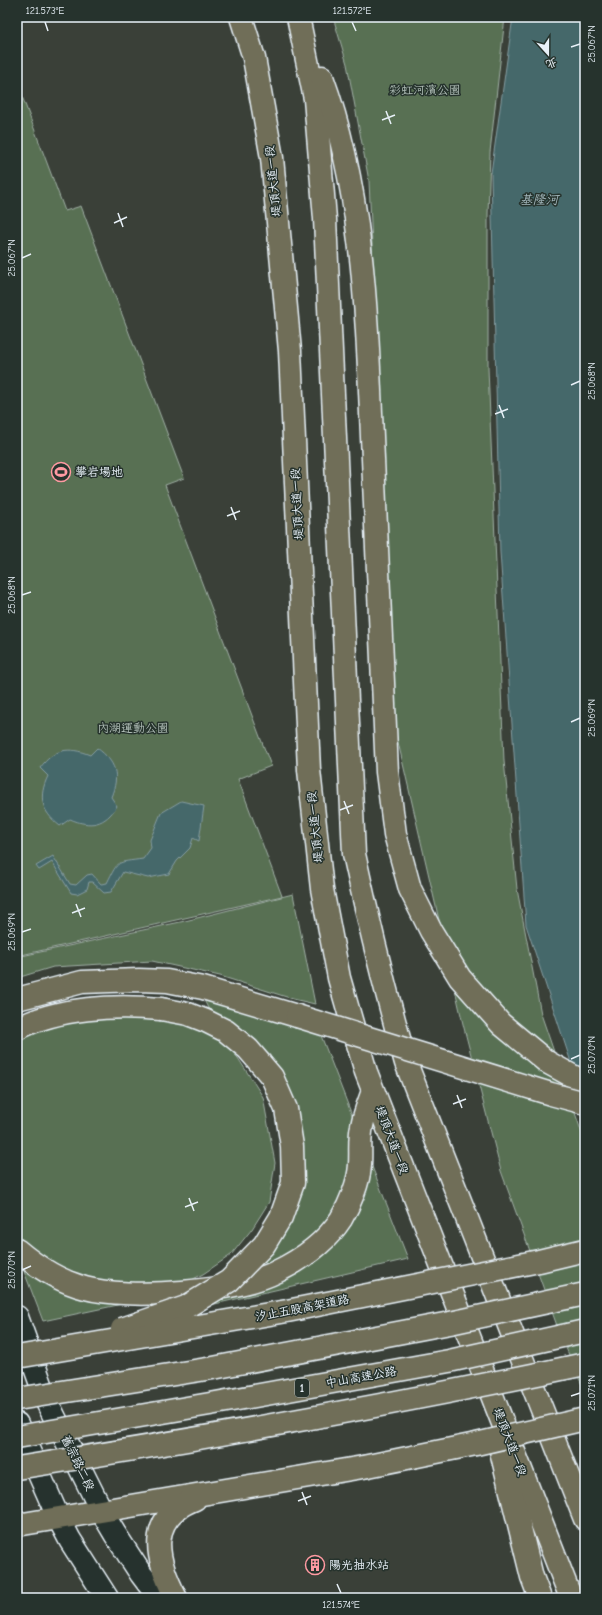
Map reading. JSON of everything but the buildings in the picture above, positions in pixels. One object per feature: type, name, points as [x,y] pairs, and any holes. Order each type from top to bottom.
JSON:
[{"type":"highway","name":"堤頂大道一段","points":[[241,17],[254,58],[272,158],[288,335],[309,770],[322,889],[339,978],[366,1072],[373,1091],[571,1598]]},
{"type":"highway","points":[[299,17],[327,90],[342,148],[356,216],[367,324],[387,772],[394,834],[410,889],[432,931],[460,978],[501,1024],[547,1062],[585,1083]]},
{"type":"highway","points":[[299,17],[315,99],[325,220],[354,854],[369,927],[406,1063],[585,1519]]},
{"type":"highway","points":[[18,999],[82,982],[139,980],[167,981],[202,988],[585,1103]]},
{"type":"highway","points":[[17,1029],[26,1024],[64,1013],[100,1007],[131,1006],[188,1014],[226,1031],[248,1049],[272,1077],[286,1109],[292,1146],[293,1183],[281,1217],[264,1245],[229,1281],[186,1306],[123,1328],[25,1356]]},
{"type":"highway","points":[[17,1250],[44,1270],[67,1282],[86,1289],[119,1293],[157,1293],[201,1290],[249,1281],[275,1273],[303,1257],[314,1248],[341,1219],[350,1200],[359,1174],[361,1126],[373,1091]]},
{"type":"highway","name":"汐止五股高架道路","points":[[25,1356],[287,1311],[539,1261],[585,1250]]},
{"type":"highway","points":[[17,1399],[213,1368],[450,1323],[585,1294]]},
{"type":"highway","name":"中山高速公路","points":[[17,1437],[449,1361],[585,1330]]},
{"type":"highway","points":[[17,1468],[172,1444],[304,1420],[585,1364]]},
{"type":"highway","points":[[481,1369],[532,1577],[540,1598]]},
{"type":"highway","points":[[17,1525],[102,1512],[363,1467],[476,1444],[585,1419]]},
{"type":"highway","points":[[176,1598],[163,1567],[159,1547],[160,1533],[165,1521],[176,1510],[190,1501],[217,1491]]},
{"type":"main road","name":"舊宗路二段","points":[[17,1317],[48,1404],[102,1512],[114,1534],[159,1598]]},
{"type":"main road","points":[[17,1424],[59,1519],[70,1540],[107,1598]]},
{"type":"green space","name":"彩虹河濱公園","points":[[333,17],[505,17],[490,152],[488,214],[488,368],[504,761],[517,889],[541,1014],[585,1142],[585,1392],[560,1334],[501,1171],[463,1024],[395,729],[369,181],[347,64]]},
{"type":"green space","name":"內湖運動公園","points":[[17,83],[65,211],[81,206],[184,478],[165,485],[271,766],[238,779],[282,896],[17,956]]},
{"type":"green space","points":[[293,894],[315,1004],[293,999],[220,976],[152,961],[53,967],[17,978],[17,957],[185,921]]},
{"type":"green space","points":[[201,994],[320,1033],[408,1259],[202,1307],[234,1275],[292,1188],[288,1106],[270,1055],[211,1014]]},
{"type":"green space","points":[[154,1012],[214,1032],[238,1058],[263,1097],[275,1163],[269,1202],[252,1229],[231,1255],[203,1274],[160,1296],[43,1321],[17,1253],[17,1032],[32,1026]]},
{"type":"water","name":"基隆河","points":[[513,17],[585,17],[585,1105],[526,925],[500,552],[491,173]]},
{"type":"water","points":[[97,748],[112,764],[116,776],[111,797],[117,806],[108,817],[97,823],[91,824],[70,819],[60,826],[45,809],[42,797],[48,776],[40,768],[56,753],[68,750],[90,755]]},
{"type":"water","points":[[181,801],[204,806],[199,841],[193,838],[190,848],[177,861],[169,874],[148,878],[123,872],[111,892],[104,893],[92,882],[89,882],[87,889],[77,894],[71,893],[52,862],[39,870],[36,866],[53,856],[70,884],[76,885],[87,875],[92,874],[101,884],[107,883],[119,864],[143,859],[151,848],[150,840],[161,813]]},
{"type":"place","name":"攀岩場地","points":[[61,472]]},
{"type":"place","name":"陽光抽水站","points":[[315,1565]]}]
